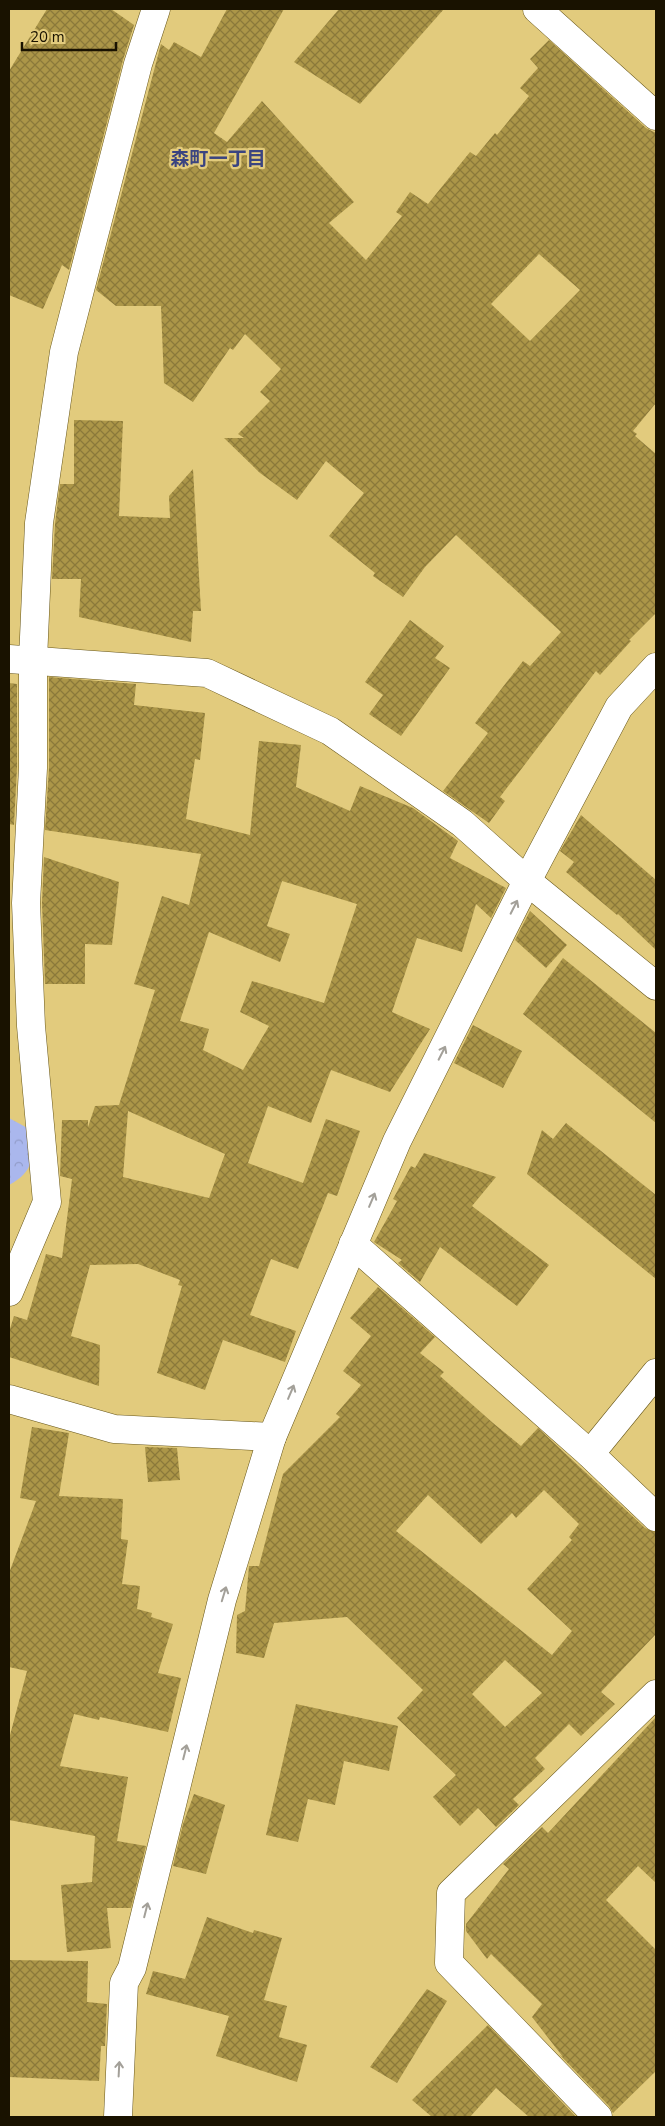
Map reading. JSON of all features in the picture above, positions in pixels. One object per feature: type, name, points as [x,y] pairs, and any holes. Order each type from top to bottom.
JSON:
[{"type":"street","points":[[9,1292],[47,1202],[31,1026],[26,903],[33,768],[21,660],[64,352],[138,64],[156,9]]},
{"type":"street","points":[[538,9],[656,116]]},
{"type":"street","points":[[21,660],[207,673],[330,731],[462,823],[528,881],[656,986]]},
{"type":"street","points":[[118,2117],[124,1983],[132,1968],[222,1600],[272,1437],[397,1142],[528,881],[619,707],[656,667]]},
{"type":"street","points":[[353,1244],[590,1454],[656,1517]]},
{"type":"street","points":[[590,1454],[656,1373]]},
{"type":"street","points":[[9,1399],[114,1429],[272,1437]]},
{"type":"street","points":[[598,2117],[449,1963],[451,1893],[656,1694]]},
{"type":"green space","points":[[9,1118],[33,1131],[32,1156],[28,1169],[9,1185]]},
{"type":"building","points":[[47,9],[111,9],[134,25],[123,60],[69,270],[62,265],[43,309],[9,295],[9,71]]},
{"type":"building","points":[[227,9],[284,9],[214,133],[227,142],[262,101],[354,202],[329,223],[366,260],[402,216],[396,212],[410,192],[428,204],[470,152],[476,156],[495,133],[497,135],[529,96],[520,88],[538,68],[530,59],[549,40],[646,128],[656,133],[656,403],[633,431],[637,434],[635,436],[656,454],[656,613],[629,640],[631,641],[600,675],[596,671],[500,797],[505,801],[489,823],[443,791],[488,733],[475,723],[523,661],[530,666],[561,632],[456,535],[425,567],[403,597],[373,576],[375,573],[329,536],[364,493],[326,461],[297,500],[260,473],[224,438],[244,438],[238,434],[270,401],[260,392],[281,369],[245,334],[233,350],[230,348],[193,402],[164,383],[161,306],[116,306],[96,290],[161,44],[169,50],[174,42],[201,57]],"holes":[[[539,254],[580,290],[530,341],[491,304]]]},
{"type":"building","points":[[339,9],[444,9],[360,104],[294,62]]},
{"type":"building","points":[[74,420],[123,421],[119,516],[170,518],[169,496],[193,469],[201,611],[193,611],[191,642],[79,617],[81,579],[52,579],[55,524],[60,484],[74,484]]},
{"type":"building","points":[[410,620],[444,646],[435,658],[450,668],[401,736],[369,714],[383,695],[365,682]]},
{"type":"building","points":[[49,677],[136,684],[134,705],[205,713],[200,760],[195,759],[186,819],[250,835],[259,741],[301,745],[296,787],[350,811],[360,786],[413,808],[458,841],[450,858],[506,888],[491,918],[476,904],[462,952],[417,938],[392,1012],[430,1029],[390,1092],[331,1070],[311,1123],[268,1106],[248,1163],[303,1183],[326,1119],[360,1131],[337,1196],[328,1193],[298,1269],[271,1259],[250,1315],[296,1331],[285,1362],[223,1340],[205,1390],[157,1373],[182,1286],[178,1285],[180,1280],[138,1264],[90,1265],[71,1336],[100,1345],[99,1386],[9,1357],[9,1332],[14,1316],[27,1320],[46,1254],[62,1258],[72,1179],[60,1176],[62,1120],[88,1120],[88,1127],[95,1106],[119,1105],[155,990],[134,984],[162,896],[189,905],[201,854],[45,830],[49,768]],"holes":[[[282,881],[357,904],[324,1003],[252,981],[240,1012],[269,1026],[243,1070],[203,1050],[209,1029],[180,1021],[209,932],[280,962],[290,934],[267,926]],[[128,1111],[225,1154],[209,1198],[123,1177]]]},
{"type":"building","points":[[9,683],[17,684],[17,768],[14,825],[9,824]]},
{"type":"building","points":[[581,815],[656,880],[656,950],[618,914],[566,872],[574,862],[560,851]]},
{"type":"building","points":[[44,857],[119,882],[112,945],[85,944],[85,984],[45,984],[42,903]]},
{"type":"building","points":[[530,911],[567,945],[546,968],[515,940]]},
{"type":"building","points":[[563,958],[656,1033],[656,1123],[523,1014]]},
{"type":"building","points":[[473,1025],[522,1051],[503,1088],[454,1063]]},
{"type":"building","points":[[566,1123],[656,1195],[656,1279],[527,1174],[542,1130],[553,1139]]},
{"type":"building","points":[[424,1153],[496,1177],[472,1206],[549,1265],[517,1306],[440,1247],[420,1282],[398,1263],[402,1260],[374,1242],[397,1201],[393,1199],[411,1166],[415,1168]]},
{"type":"building","points":[[378,1287],[435,1337],[420,1353],[444,1372],[440,1376],[493,1423],[521,1446],[538,1428],[645,1528],[656,1532],[656,1634],[601,1692],[615,1704],[581,1736],[569,1724],[535,1758],[545,1769],[513,1799],[519,1805],[496,1827],[478,1808],[460,1826],[433,1797],[456,1775],[397,1718],[423,1690],[347,1617],[274,1623],[264,1658],[236,1653],[237,1615],[245,1611],[249,1566],[259,1566],[283,1474],[340,1417],[336,1414],[361,1385],[343,1371],[371,1336],[350,1318]],"holes":[[[544,1490],[579,1524],[569,1537],[572,1540],[527,1589],[572,1631],[552,1655],[396,1531],[428,1495],[481,1544],[512,1513],[516,1518]],[[505,1660],[542,1693],[505,1727],[472,1694]]]},
{"type":"building","points":[[32,1427],[69,1433],[59,1496],[123,1499],[121,1539],[128,1540],[122,1584],[140,1586],[137,1609],[152,1613],[151,1617],[173,1624],[158,1673],[181,1678],[168,1732],[100,1717],[99,1720],[74,1714],[60,1766],[128,1777],[117,1841],[146,1846],[131,1908],[107,1908],[111,1948],[67,1952],[61,1885],[92,1882],[95,1836],[9,1820],[9,1739],[27,1671],[9,1667],[9,1573],[36,1501],[20,1498]]},
{"type":"building","points":[[145,1447],[177,1448],[180,1480],[148,1482]]},
{"type":"building","points":[[296,1704],[398,1726],[389,1771],[344,1761],[335,1805],[308,1799],[298,1842],[266,1835]]},
{"type":"building","points":[[656,1717],[656,1883],[638,1866],[606,1900],[656,1950],[656,2071],[613,2113],[609,2106],[559,2054],[563,2057],[532,2017],[542,2004],[491,1954],[487,1959],[466,1931],[466,1924],[509,1869],[503,1864],[542,1827],[548,1833]]},
{"type":"building","points":[[194,1794],[225,1805],[206,1874],[173,1866],[183,1824]]},
{"type":"building","points":[[207,1917],[253,1933],[254,1930],[282,1938],[264,2000],[287,2006],[279,2037],[307,2045],[297,2082],[216,2056],[229,2016],[146,1994],[153,1971],[185,1979]]},
{"type":"building","points":[[9,1960],[88,1961],[87,2002],[107,2004],[105,2046],[101,2046],[99,2081],[9,2077]]},
{"type":"building","points":[[427,1989],[447,2001],[397,2083],[370,2067]]},
{"type":"building","points":[[488,2025],[576,2117],[529,2117],[496,2088],[470,2117],[432,2117],[412,2100]]},
{"type":"district","name":"森町一丁目","points":[[218,159]]}]
